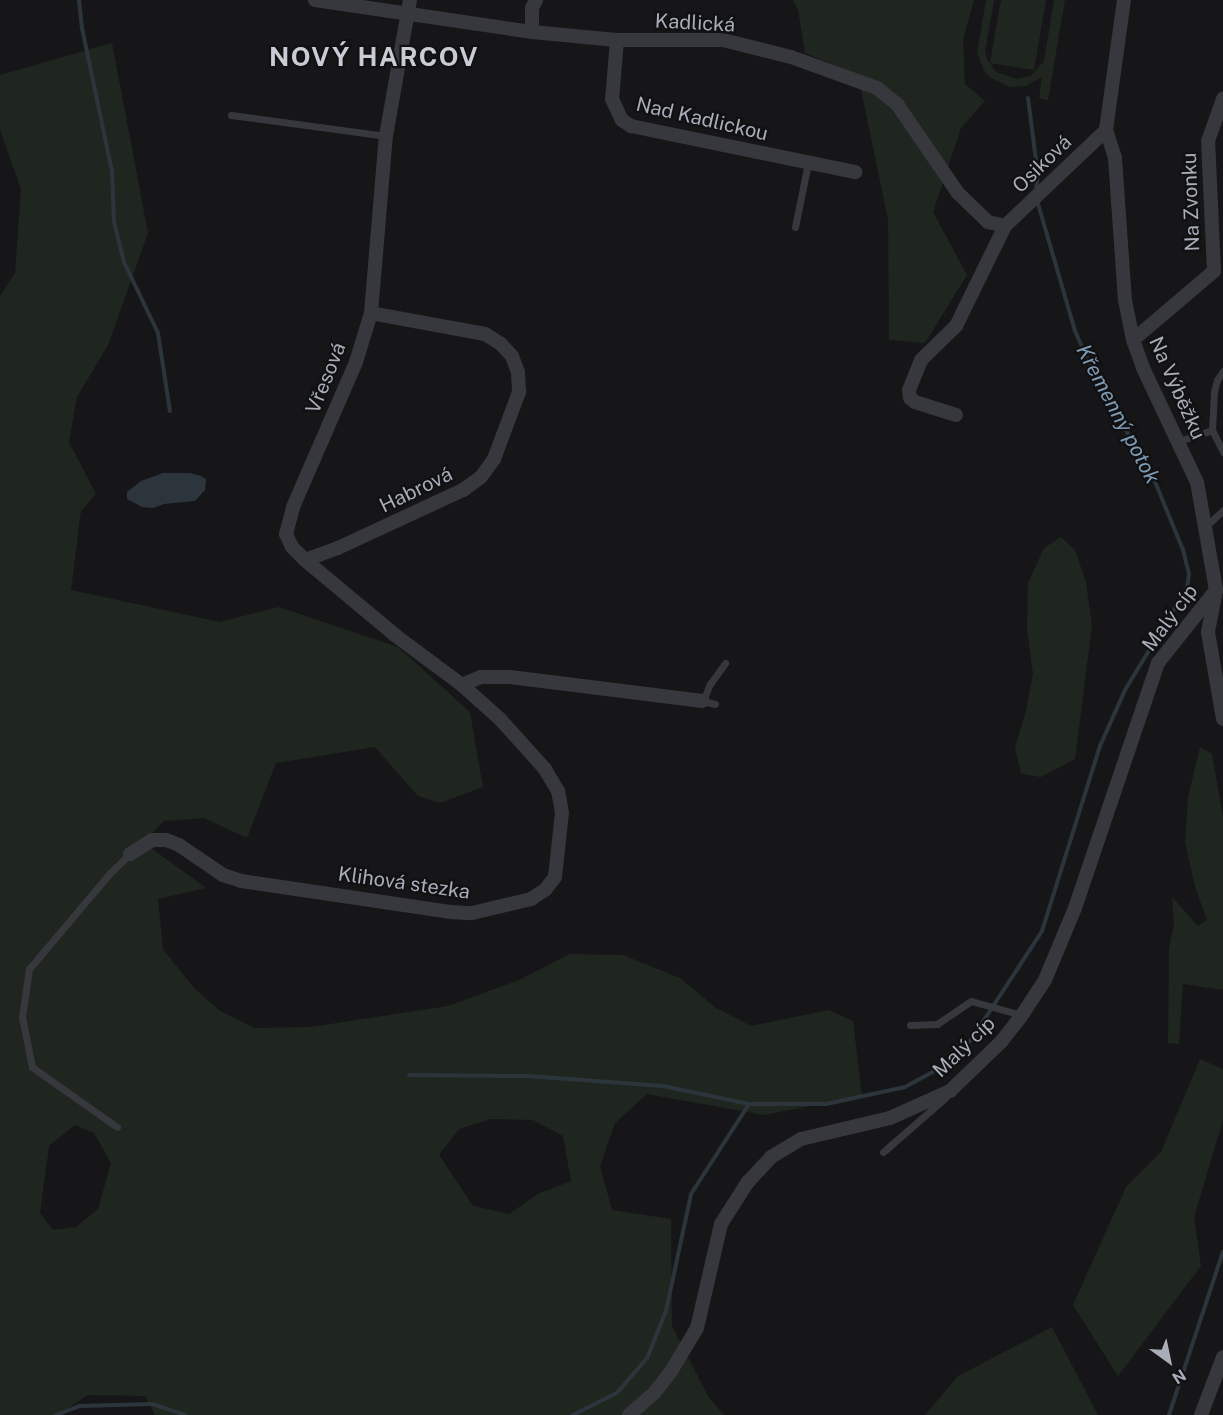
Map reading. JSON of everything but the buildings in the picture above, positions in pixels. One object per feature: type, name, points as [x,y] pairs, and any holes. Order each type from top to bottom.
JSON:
[{"type":"street","name":"Kadlická","points":[[315,0],[409,7],[532,32],[617,40],[723,40],[791,57],[877,88],[897,104],[958,193],[988,222],[1005,226]]},
{"type":"street","points":[[532,32],[532,8],[536,0]]},
{"type":"street","name":"Na Výběžku","points":[[1124,0],[1106,130],[1115,158],[1125,300],[1132,340],[1143,368],[1197,482],[1216,590],[1208,632],[1223,718]]},
{"type":"street","name":"Vřesová","points":[[409,7],[386,136],[371,313],[356,362],[293,507],[286,534],[292,547],[305,560],[395,635],[462,685]]},
{"type":"street","name":"Nad Kadlickou","points":[[617,40],[612,99],[622,120],[631,126],[855,172]]},
{"type":"street","name":"Na Zvonku","points":[[1132,340],[1214,271],[1208,141],[1223,99]]},
{"type":"street","name":"Osiková","points":[[1005,226],[1106,130]]},
{"type":"street","points":[[956,415],[915,402],[910,398],[909,390],[921,360],[956,326],[1005,226]]},
{"type":"street","name":"Habrová","points":[[305,560],[338,548],[448,499],[481,477],[494,459],[519,392],[518,372],[512,356],[501,344],[485,334],[371,313]]},
{"type":"street","name":"Malý cíp","points":[[629,1415],[655,1392],[683,1354],[697,1328],[721,1224],[747,1183],[771,1157],[801,1139],[890,1118],[940,1096],[959,1085],[1001,1042],[1022,1015],[1045,980],[1076,908],[1158,663],[1216,590]]},
{"type":"street","points":[[462,685],[481,677],[510,677],[709,702]]},
{"type":"street","name":"Klihová stezka","points":[[130,854],[152,840],[166,840],[180,845],[223,875],[241,881],[450,912],[472,913],[500,909],[531,899],[545,890],[555,877],[562,813],[558,791],[545,769],[500,719],[462,685]]},
{"type":"street","points":[[1201,1415],[1223,1357]]},
{"type":"lane","points":[[231,115],[386,136]]},
{"type":"lane","points":[[795,227],[808,163]]},
{"type":"lane","points":[[1223,371],[1216,386],[1211,410],[1212,430],[1223,452]]},
{"type":"lane","points":[[1179,441],[1212,430]]},
{"type":"lane","points":[[1205,527],[1223,510]]},
{"type":"lane","points":[[709,702],[710,684],[725,663]]},
{"type":"lane","points":[[117,1127],[32,1067],[21,1017],[29,969],[109,874],[130,854]]},
{"type":"lane","points":[[910,1025],[937,1024],[971,1001],[1022,1015]]},
{"type":"lane","points":[[884,1152],[959,1085]]},
{"type":"shaded area","points":[[793,0],[974,0],[963,40],[965,84],[985,101],[961,128],[933,212],[967,275],[925,343],[889,340],[888,220],[858,75],[805,53],[798,10]]},
{"type":"shaded area","points":[[986,0],[994,0],[985,52],[987,59],[996,72],[1017,79],[1030,76],[1044,61],[1054,0],[1065,0],[1048,100],[1039,98],[1042,77],[1026,86],[1009,87],[991,78],[984,71],[977,52]]},
{"type":"shaded area","points":[[1001,0],[1046,0],[1034,70],[990,63]]},
{"type":"shaded area","points":[[112,43],[148,233],[108,345],[77,397],[69,442],[96,494],[81,511],[71,590],[220,622],[279,607],[398,647],[470,712],[483,787],[440,803],[418,796],[375,747],[276,763],[247,838],[204,818],[164,821],[143,842],[206,888],[158,899],[163,949],[194,988],[220,1011],[255,1028],[311,1027],[448,1006],[519,980],[570,954],[623,955],[680,978],[716,1008],[751,1026],[828,1010],[853,1021],[862,1096],[764,1115],[647,1094],[615,1123],[600,1166],[612,1210],[671,1219],[672,1326],[708,1396],[724,1415],[155,1415],[145,1396],[88,1395],[58,1415],[0,1415],[0,296],[15,273],[21,189],[0,130],[0,75]],"holes":[[[491,1119],[533,1120],[563,1136],[571,1181],[538,1194],[509,1214],[473,1206],[439,1155],[459,1129]],[[75,1125],[94,1133],[111,1163],[98,1209],[76,1227],[53,1230],[40,1213],[49,1146]]]},
{"type":"shaded area","points":[[163,473],[190,473],[201,476],[206,479],[205,490],[195,501],[164,504],[153,508],[142,507],[127,499],[127,492],[141,481]]},
{"type":"shaded area","points":[[1061,537],[1075,550],[1086,582],[1092,626],[1075,759],[1041,777],[1021,774],[1015,747],[1026,711],[1033,674],[1027,629],[1028,583],[1044,548]]},
{"type":"shaded area","points":[[1200,747],[1212,754],[1223,817],[1223,990],[1183,984],[1179,1044],[1168,1043],[1169,949],[1174,923],[1172,897],[1198,926],[1207,920],[1195,887],[1185,842],[1188,797]]},
{"type":"shaded area","points":[[1200,1059],[1223,1069],[1223,1120],[1194,1217],[1201,1266],[1118,1376],[1073,1305],[1126,1187],[1161,1152]]},
{"type":"shaded area","points":[[1052,1327],[1098,1415],[925,1415],[958,1376]]},
{"type":"waterway","points":[[79,0],[82,28],[112,171],[114,222],[124,262],[158,333],[170,411]]},
{"type":"waterway","name":"Křemenný potok","points":[[1028,98],[1038,176],[1036,189]]},
{"type":"waterway","points":[[409,1075],[528,1076],[663,1086],[749,1104],[826,1104],[905,1087],[951,1062],[971,1040],[1042,931],[1100,746],[1125,690],[1187,588],[1189,574],[1183,550],[1153,477],[1096,379],[1075,331],[1038,204]]},
{"type":"waterway","points":[[573,1415],[617,1393],[647,1358],[666,1311],[691,1194],[749,1104]]},
{"type":"waterway","name":"Křemenný potok","points":[[1169,1415],[1223,1252]]},
{"type":"waterway","points":[[56,1415],[80,1406],[152,1404],[185,1415]]},
{"type":"district","name":"NOVÝ HARCOV","points":[[374,57]]}]
